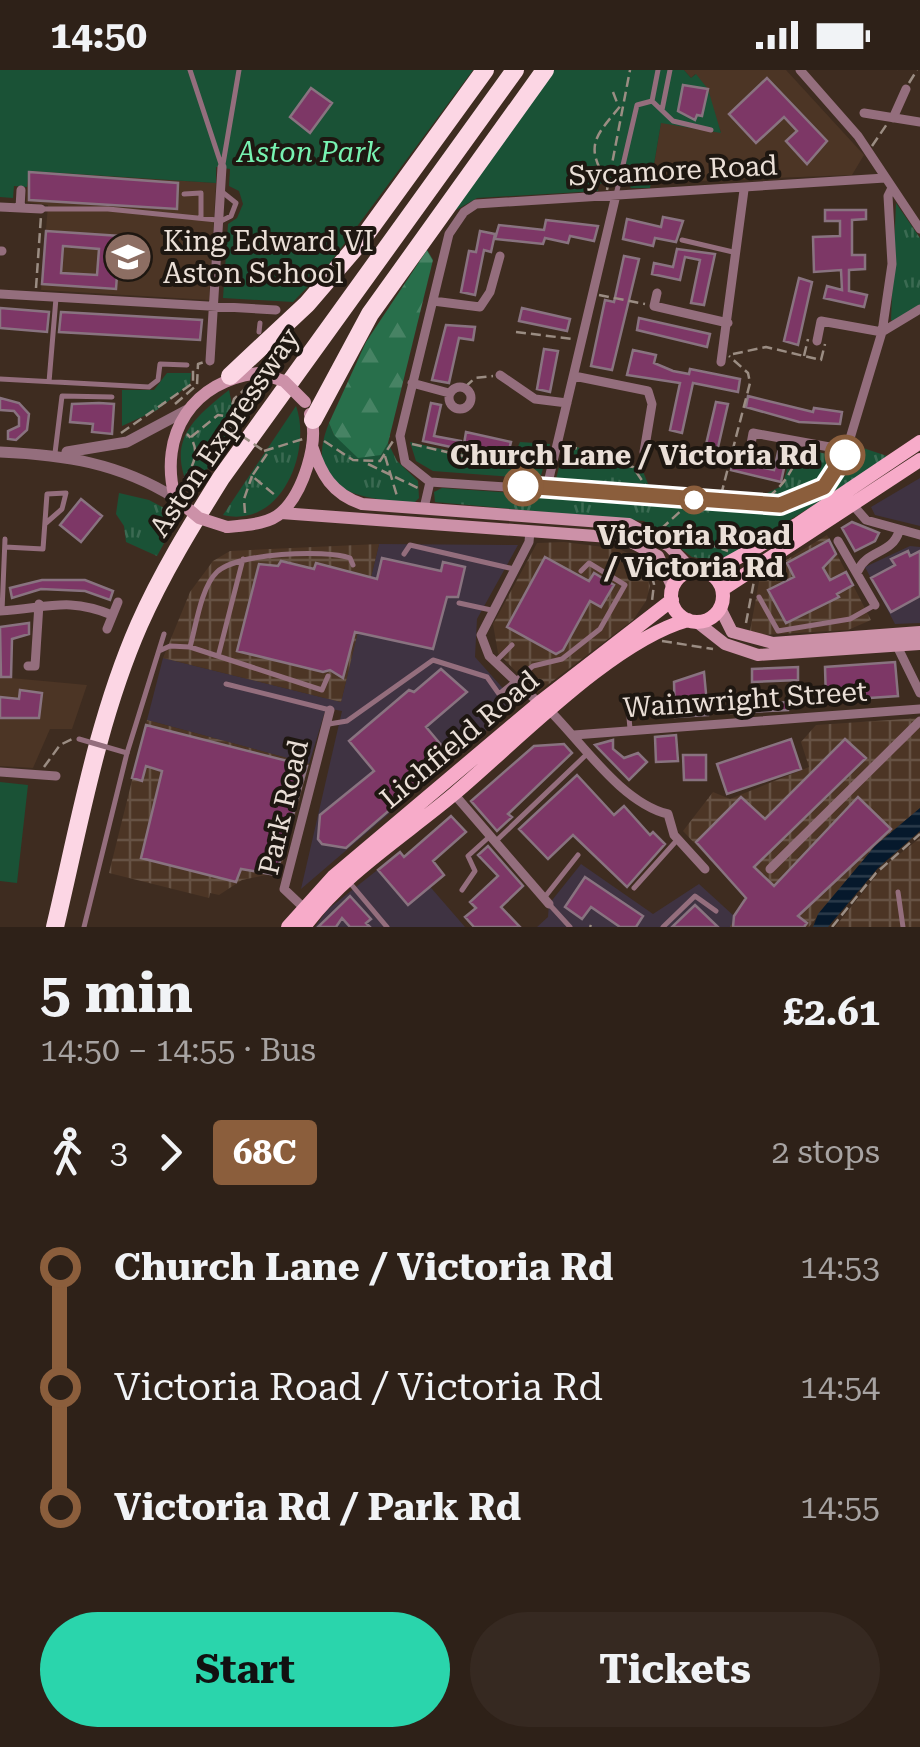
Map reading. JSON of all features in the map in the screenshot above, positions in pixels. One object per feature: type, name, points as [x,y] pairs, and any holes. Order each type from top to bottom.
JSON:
[{"type":"highway","points":[[237,379],[361,241],[486,70]]},
{"type":"highway","name":"Aston Expressway","points":[[56,927],[114,690],[139,625],[177,548],[231,463],[516,70]]},
{"type":"highway","points":[[309,411],[349,346],[545,70]]},
{"type":"main road","points":[[692,570],[657,531],[629,524],[362,504],[340,494],[320,471],[309,411],[284,381],[259,373],[237,379],[192,408],[168,452],[176,498],[199,518],[227,527],[258,524],[281,513],[623,538],[653,553],[672,594],[692,621],[724,644],[758,655],[920,644]]},
{"type":"main road","points":[[281,513],[299,485],[312,442]]},
{"type":"main road","points":[[672,594],[680,576],[692,570],[710,573],[798,524],[920,442]]},
{"type":"main road","points":[[692,621],[710,618],[720,608],[723,590],[920,460]]},
{"type":"main road","points":[[710,573],[723,590]]},
{"type":"main road","name":"Lichfield Road","points":[[304,927],[348,881],[454,794],[672,594]]},
{"type":"main road","points":[[720,608],[738,637],[774,643],[920,632]]},
{"type":"main road","name":"Lichfield Road","points":[[288,927],[303,907],[545,707],[650,635],[692,621]]},
{"type":"street","points":[[800,70],[868,151],[920,228]]},
{"type":"street","points":[[892,118],[906,89]]},
{"type":"street","points":[[864,114],[920,122]]},
{"type":"street","points":[[210,361],[222,167]]},
{"type":"street","name":"Sycamore Road","points":[[433,301],[449,234],[464,212],[490,201],[744,190],[885,178]]},
{"type":"street","points":[[500,256],[490,292],[480,307],[433,301],[400,436],[405,462],[428,487],[547,487],[780,505],[816,494],[832,479],[846,450],[882,332],[892,264],[888,196],[892,188]]},
{"type":"street","points":[[20,208],[21,190]]},
{"type":"street","points":[[724,356],[744,190]]},
{"type":"street","points":[[547,487],[593,294],[611,196]]},
{"type":"street","points":[[0,207],[42,210]]},
{"type":"street","points":[[657,293],[654,306],[728,323]]},
{"type":"street","points":[[0,294],[276,310]]},
{"type":"street","points":[[816,342],[821,321],[882,332],[920,309]]},
{"type":"street","points":[[260,310],[260,328]]},
{"type":"street","points":[[513,368],[504,378],[535,399],[567,403]]},
{"type":"street","points":[[574,376],[648,391],[652,404],[644,452]]},
{"type":"street","points":[[412,383],[449,392],[465,386],[470,391],[463,410],[454,408],[449,392]]},
{"type":"street","points":[[33,454],[127,442],[192,408]]},
{"type":"street","points":[[751,444],[754,433],[846,450]]},
{"type":"street","points":[[0,452],[114,466],[176,498]]},
{"type":"street","points":[[424,508],[428,487]]},
{"type":"street","points":[[852,504],[866,520],[920,535]]},
{"type":"street","points":[[858,571],[861,562],[891,547],[899,530]]},
{"type":"street","points":[[530,531],[529,542],[481,634],[495,662],[646,806],[668,814],[678,839],[705,870]]},
{"type":"street","points":[[838,540],[876,606]]},
{"type":"street","points":[[107,628],[118,602]]},
{"type":"street","points":[[1,611],[39,604],[88,605],[112,615]]},
{"type":"street","points":[[28,666],[35,666],[39,604]]},
{"type":"street","points":[[897,646],[920,692]]},
{"type":"street","name":"Wainwright Street","points":[[574,734],[920,709]]},
{"type":"street","name":"Park Road","points":[[303,907],[284,889],[330,710]]},
{"type":"street","points":[[770,870],[920,721]]},
{"type":"street","points":[[0,772],[56,776]]},
{"type":"street","points":[[454,794],[546,901]]},
{"type":"lane","points":[[190,70],[222,167]]},
{"type":"lane","points":[[222,167],[239,70]]},
{"type":"lane","points":[[652,102],[658,70]]},
{"type":"lane","points":[[662,110],[670,70]]},
{"type":"lane","points":[[652,102],[676,122],[711,130]]},
{"type":"lane","points":[[611,196],[634,109],[652,102]]},
{"type":"lane","points":[[42,210],[108,210],[220,221],[231,216],[236,203],[221,190]]},
{"type":"lane","points":[[184,194],[201,193],[201,218]]},
{"type":"lane","points":[[682,240],[736,253]]},
{"type":"lane","points":[[49,382],[56,298]]},
{"type":"lane","points":[[0,378],[149,387],[158,380],[160,364],[190,365]]},
{"type":"lane","points":[[55,453],[62,396],[112,397]]},
{"type":"lane","points":[[1,611],[5,543],[43,549],[48,492],[66,494],[62,509],[46,523]]},
{"type":"lane","points":[[404,554],[410,546],[514,569]]},
{"type":"lane","points":[[190,647],[216,572],[243,559],[345,555],[352,565]]},
{"type":"lane","points":[[219,654],[243,559]]},
{"type":"lane","points":[[326,724],[346,721],[433,660],[486,677],[499,694],[534,666],[562,660],[600,629],[625,585],[589,563],[581,572]]},
{"type":"lane","points":[[759,598],[778,630],[850,619],[876,606]]},
{"type":"lane","points":[[459,603],[491,610]]},
{"type":"lane","points":[[84,927],[127,753],[164,634]]},
{"type":"lane","points":[[495,662],[512,645]]},
{"type":"lane","points":[[159,651],[170,646],[190,647],[317,689],[324,689],[328,676]]},
{"type":"lane","points":[[226,684],[330,710]]},
{"type":"lane","points":[[628,706],[630,729]]},
{"type":"lane","points":[[79,739],[127,753]]},
{"type":"lane","points":[[462,890],[475,871],[468,856],[494,838],[590,752]]},
{"type":"lane","points":[[634,888],[678,839]]},
{"type":"lane","points":[[570,927],[546,901],[578,855]]},
{"type":"lane","points":[[348,881],[387,927]]},
{"type":"lane","points":[[898,892],[903,927]]},
{"type":"lane","points":[[663,927],[695,896],[716,911]]},
{"type":"path","points":[[608,183],[630,70]]},
{"type":"path","points":[[906,89],[917,70]]},
{"type":"path","points":[[612,92],[618,106]]},
{"type":"path","points":[[611,196],[592,147],[618,106],[624,103]]},
{"type":"path","points":[[868,151],[892,118]]},
{"type":"path","points":[[35,296],[42,210]]},
{"type":"path","points":[[593,294],[654,306]]},
{"type":"path","points":[[516,332],[548,333],[581,343]]},
{"type":"path","points":[[724,356],[766,346],[804,356],[821,360],[825,344],[808,339],[804,356]]},
{"type":"path","points":[[720,502],[750,382],[748,373],[724,356]]},
{"type":"path","points":[[121,434],[193,383],[190,365]]},
{"type":"path","points":[[172,407],[196,385],[198,370]]},
{"type":"path","points":[[465,386],[475,378],[504,378]]},
{"type":"path","points":[[228,424],[234,398],[244,394],[237,379]]},
{"type":"path","points":[[190,437],[207,419],[218,415],[265,452],[312,442],[428,487]]},
{"type":"path","points":[[184,479],[196,456],[186,433]]},
{"type":"path","points":[[367,464],[385,456],[400,436],[407,443],[498,464],[557,444],[633,467],[642,473],[649,497]]},
{"type":"path","points":[[760,504],[786,486],[794,463],[816,444]]},
{"type":"path","points":[[245,512],[244,498],[265,452]]},
{"type":"path","points":[[385,456],[398,488],[396,506]]},
{"type":"path","points":[[252,476],[276,496]]},
{"type":"path","points":[[657,531],[691,500]]},
{"type":"path","points":[[657,531],[738,554]]},
{"type":"path","points":[[647,608],[654,584],[646,562],[653,553]]},
{"type":"path","points":[[738,637],[745,628],[755,576]]},
{"type":"path","points":[[658,641],[727,654]]},
{"type":"path","points":[[38,775],[67,738],[79,739]]},
{"type":"path","points":[[832,927],[876,873],[920,834]]},
{"type":"shaded area","points":[[684,70],[786,70],[864,155],[852,175],[651,183],[661,122],[721,132],[695,74],[691,78]]},
{"type":"shaded area","name":"King Edward VI Aston School","points":[[28,171],[216,183],[209,300],[41,290],[48,205],[26,202]]},
{"type":"shaded area","points":[[920,478],[920,526],[875,515],[871,507]]},
{"type":"shaded area","points":[[827,535],[871,620],[848,630],[760,635],[750,631],[760,576]]},
{"type":"shaded area","points":[[537,543],[619,549],[641,559],[650,586],[646,601],[633,620],[537,693],[498,653],[493,624]]},
{"type":"shaded area","points":[[379,544],[518,545],[477,619],[475,657],[517,704],[301,889],[342,711],[326,708],[309,764],[147,720],[163,658],[341,702]]},
{"type":"shaded area","points":[[379,544],[341,702],[163,658],[190,592],[213,561],[230,551]]},
{"type":"shaded area","points":[[910,546],[920,547],[920,623],[895,624],[865,567]]},
{"type":"shaded area","points":[[0,677],[87,685],[72,729],[50,729],[33,768],[0,766]]},
{"type":"shaded area","points":[[920,718],[920,808],[875,846],[809,927],[730,927],[746,898],[683,831],[713,792],[730,799],[809,767],[801,742],[816,725]]},
{"type":"shaded area","points":[[147,720],[309,764],[280,872],[242,880],[219,895],[210,893],[209,898],[109,873]]},
{"type":"shaded area","points":[[920,838],[920,927],[835,927],[883,867]]},
{"type":"shaded area","points":[[400,852],[465,927],[315,927],[327,910]]},
{"type":"shaded area","points":[[581,864],[653,914],[699,884],[734,916],[734,923],[730,927],[537,927],[548,917],[549,904]]},
{"type":"green space","name":"Aston Park","points":[[0,70],[473,70],[327,267],[293,302],[223,298],[228,224],[237,218],[243,204],[239,191],[229,186],[230,169],[216,167],[216,183],[29,171],[27,187],[14,186],[13,198],[0,197]]},
{"type":"green space","points":[[552,70],[684,70],[691,78],[696,74],[708,89],[721,133],[661,123],[650,188],[631,188],[626,180],[612,177],[611,182],[598,184],[598,191],[477,198],[451,213]]},
{"type":"green space","points":[[896,203],[920,238],[920,305],[895,322],[891,320]]},
{"type":"green space","points":[[427,250],[433,260],[388,443],[381,455],[358,458],[334,435],[329,423],[366,342]]},
{"type":"green space","points":[[167,373],[191,373],[190,384],[157,410],[122,426],[122,390],[154,390]]},
{"type":"green space","points":[[229,390],[232,405],[250,406],[191,493],[181,460],[186,434],[203,412]]},
{"type":"green space","points":[[296,406],[300,444],[288,482],[262,510],[244,516],[223,515]]},
{"type":"green space","points":[[329,423],[334,435],[381,455],[388,443],[397,461],[418,481],[419,498],[414,503],[375,499],[342,487],[330,478],[323,464],[322,446]]},
{"type":"green space","points":[[410,442],[499,462],[512,460],[520,442],[550,444],[540,479],[433,471],[416,461]]},
{"type":"green space","points":[[565,443],[642,469],[648,484],[556,479]]},
{"type":"green space","points":[[857,446],[890,457],[723,562],[692,557],[644,521],[435,502],[434,492],[442,488],[780,511],[826,489]]},
{"type":"green space","points":[[794,447],[827,454],[831,471],[802,492],[765,494],[782,486]]},
{"type":"green space","points":[[119,493],[149,500],[179,516],[157,556],[126,542],[124,526],[116,514]]},
{"type":"green space","points":[[0,782],[28,785],[17,883],[0,881]]},
{"type":"water","points":[[920,808],[920,831],[878,868],[828,927],[813,927],[818,914],[875,846]]},
{"type":"building","points":[[767,78],[827,141],[807,164],[786,141],[797,131],[784,117],[756,143],[729,114]]},
{"type":"building","points":[[683,85],[708,89],[702,116],[697,115],[695,120],[678,111]]},
{"type":"building","points":[[311,88],[332,103],[310,133],[290,117]]},
{"type":"building","points":[[29,172],[178,183],[177,209],[29,200]]},
{"type":"building","points":[[825,210],[866,210],[866,219],[852,220],[852,255],[865,255],[865,269],[849,270],[849,291],[867,295],[864,307],[824,298],[827,286],[842,290],[841,270],[814,272],[813,237],[840,236],[840,221],[825,221]]},
{"type":"building","points":[[663,217],[683,221],[676,242],[655,238],[653,246],[623,239],[627,219],[661,227]]},
{"type":"building","points":[[546,220],[598,226],[594,241],[570,236],[568,243],[545,238],[543,244],[495,239],[499,225],[544,230]]},
{"type":"building","points":[[46,231],[120,236],[116,289],[42,284]],"holes":[[[63,246],[99,249],[97,275],[61,273]]]},
{"type":"building","points":[[480,231],[495,234],[491,252],[484,250],[475,295],[461,292],[469,251],[476,252]]},
{"type":"building","points":[[677,249],[715,254],[704,305],[691,303],[700,260],[685,257],[680,280],[652,274],[654,263],[673,267]]},
{"type":"building","points":[[624,256],[639,259],[612,370],[591,366],[605,300],[614,302]]},
{"type":"building","points":[[799,278],[812,282],[798,345],[784,341]]},
{"type":"building","points":[[0,308],[49,312],[47,332],[0,328]]},
{"type":"building","points":[[522,308],[570,319],[567,331],[519,321]]},
{"type":"building","points":[[61,312],[202,320],[200,340],[59,332]]},
{"type":"building","points":[[639,318],[710,334],[707,347],[637,330]]},
{"type":"building","points":[[446,325],[475,327],[473,340],[459,338],[449,383],[432,380]]},
{"type":"building","points":[[544,349],[558,351],[550,392],[537,389]]},
{"type":"building","points":[[633,350],[656,355],[654,363],[673,371],[689,374],[690,369],[740,379],[738,392],[693,383],[682,433],[670,430],[680,383],[627,375]]},
{"type":"building","points":[[748,396],[813,412],[814,408],[842,412],[840,424],[799,422],[746,407]]},
{"type":"building","points":[[0,398],[19,403],[29,414],[27,430],[16,440],[8,439],[8,431],[19,426],[19,417],[14,411],[0,410]]},
{"type":"building","points":[[716,402],[728,404],[716,456],[704,453]]},
{"type":"building","points":[[431,403],[441,405],[434,436],[461,441],[460,449],[423,441]]},
{"type":"building","points":[[72,404],[114,404],[112,434],[92,432],[93,424],[70,422]]},
{"type":"building","points":[[466,432],[511,442],[508,454],[464,444]]},
{"type":"building","points":[[779,448],[788,450],[781,482],[731,470],[733,461],[774,470]]},
{"type":"building","points":[[81,499],[102,516],[81,542],[60,525]]},
{"type":"building","points":[[852,522],[879,533],[875,541],[855,551],[842,528]]},
{"type":"building","points":[[829,540],[836,554],[823,568],[830,580],[846,572],[853,585],[837,594],[839,597],[786,623],[768,590],[794,577],[787,563]]},
{"type":"building","points":[[908,551],[910,556],[920,551],[920,596],[891,612],[871,578],[895,565],[891,559]]},
{"type":"building","points":[[545,557],[589,581],[594,573],[614,585],[601,607],[590,601],[563,650],[556,654],[507,627]]},
{"type":"building","points":[[382,558],[441,571],[443,562],[465,567],[458,597],[447,597],[433,649],[355,632],[343,678],[330,670],[323,672],[237,651],[259,564],[278,566],[281,561],[314,569],[316,563],[377,579]]},
{"type":"building","points":[[42,580],[85,580],[113,591],[110,600],[85,591],[41,589],[12,598],[10,588]]},
{"type":"building","points":[[29,623],[29,634],[12,639],[11,677],[1,677],[0,627]]},
{"type":"building","points":[[895,662],[898,696],[826,701],[825,667]]},
{"type":"building","points":[[798,667],[798,680],[752,682],[752,669]]},
{"type":"building","points":[[441,669],[467,692],[426,727],[442,746],[437,750],[447,760],[346,848],[322,844],[318,839],[320,815],[374,771],[349,741],[409,690],[414,692]]},
{"type":"building","points":[[704,672],[708,715],[675,717],[674,682]]},
{"type":"building","points":[[20,690],[42,693],[39,718],[0,718],[0,697],[19,699]]},
{"type":"building","points":[[753,697],[753,704],[788,702],[788,710],[731,713],[730,698]]},
{"type":"building","points":[[146,725],[307,766],[276,875],[241,869],[236,882],[141,858],[162,771],[146,766],[142,781],[132,778]]},
{"type":"building","points":[[676,735],[678,761],[656,762],[655,737]]},
{"type":"building","points":[[791,739],[801,769],[727,794],[717,764]]},
{"type":"building","points":[[845,739],[866,758],[754,867],[774,886],[858,797],[891,829],[798,916],[807,923],[804,927],[733,927],[734,916],[746,898],[696,842],[741,797],[765,819]]},
{"type":"building","points":[[613,740],[613,749],[624,758],[638,753],[647,762],[629,780],[595,745]]},
{"type":"building","points":[[564,744],[572,753],[508,814],[512,817],[497,831],[471,801],[534,746]]},
{"type":"building","points":[[683,755],[706,755],[706,780],[684,780]]},
{"type":"building","points":[[577,775],[614,815],[624,806],[650,835],[653,832],[665,844],[627,887],[573,835],[548,859],[519,829]]},
{"type":"building","points":[[451,816],[466,832],[433,861],[444,875],[408,905],[378,870],[400,852],[404,857]]},
{"type":"building","points":[[488,846],[523,886],[501,907],[520,927],[474,927],[465,917],[476,908],[470,902],[498,876],[478,855]]},
{"type":"building","points":[[585,877],[643,916],[636,927],[620,927],[591,907],[582,919],[565,907]]},
{"type":"building","points":[[350,896],[371,919],[366,923],[370,927],[350,927],[342,918],[336,927],[318,927]]},
{"type":"building","points":[[695,905],[718,927],[672,927]]},
{"type":"bus line","name":"68C","points":[[523,486],[780,505],[816,494],[845,455]]},
{"type":"place","name":"King Edward VI Aston School","points":[[128,257]]},
{"type":"place","name":"Church Lane / Victoria Rd","points":[[845,455]]},
{"type":"place","name":"Victoria Road / Victoria Rd","points":[[694,500]]}]
